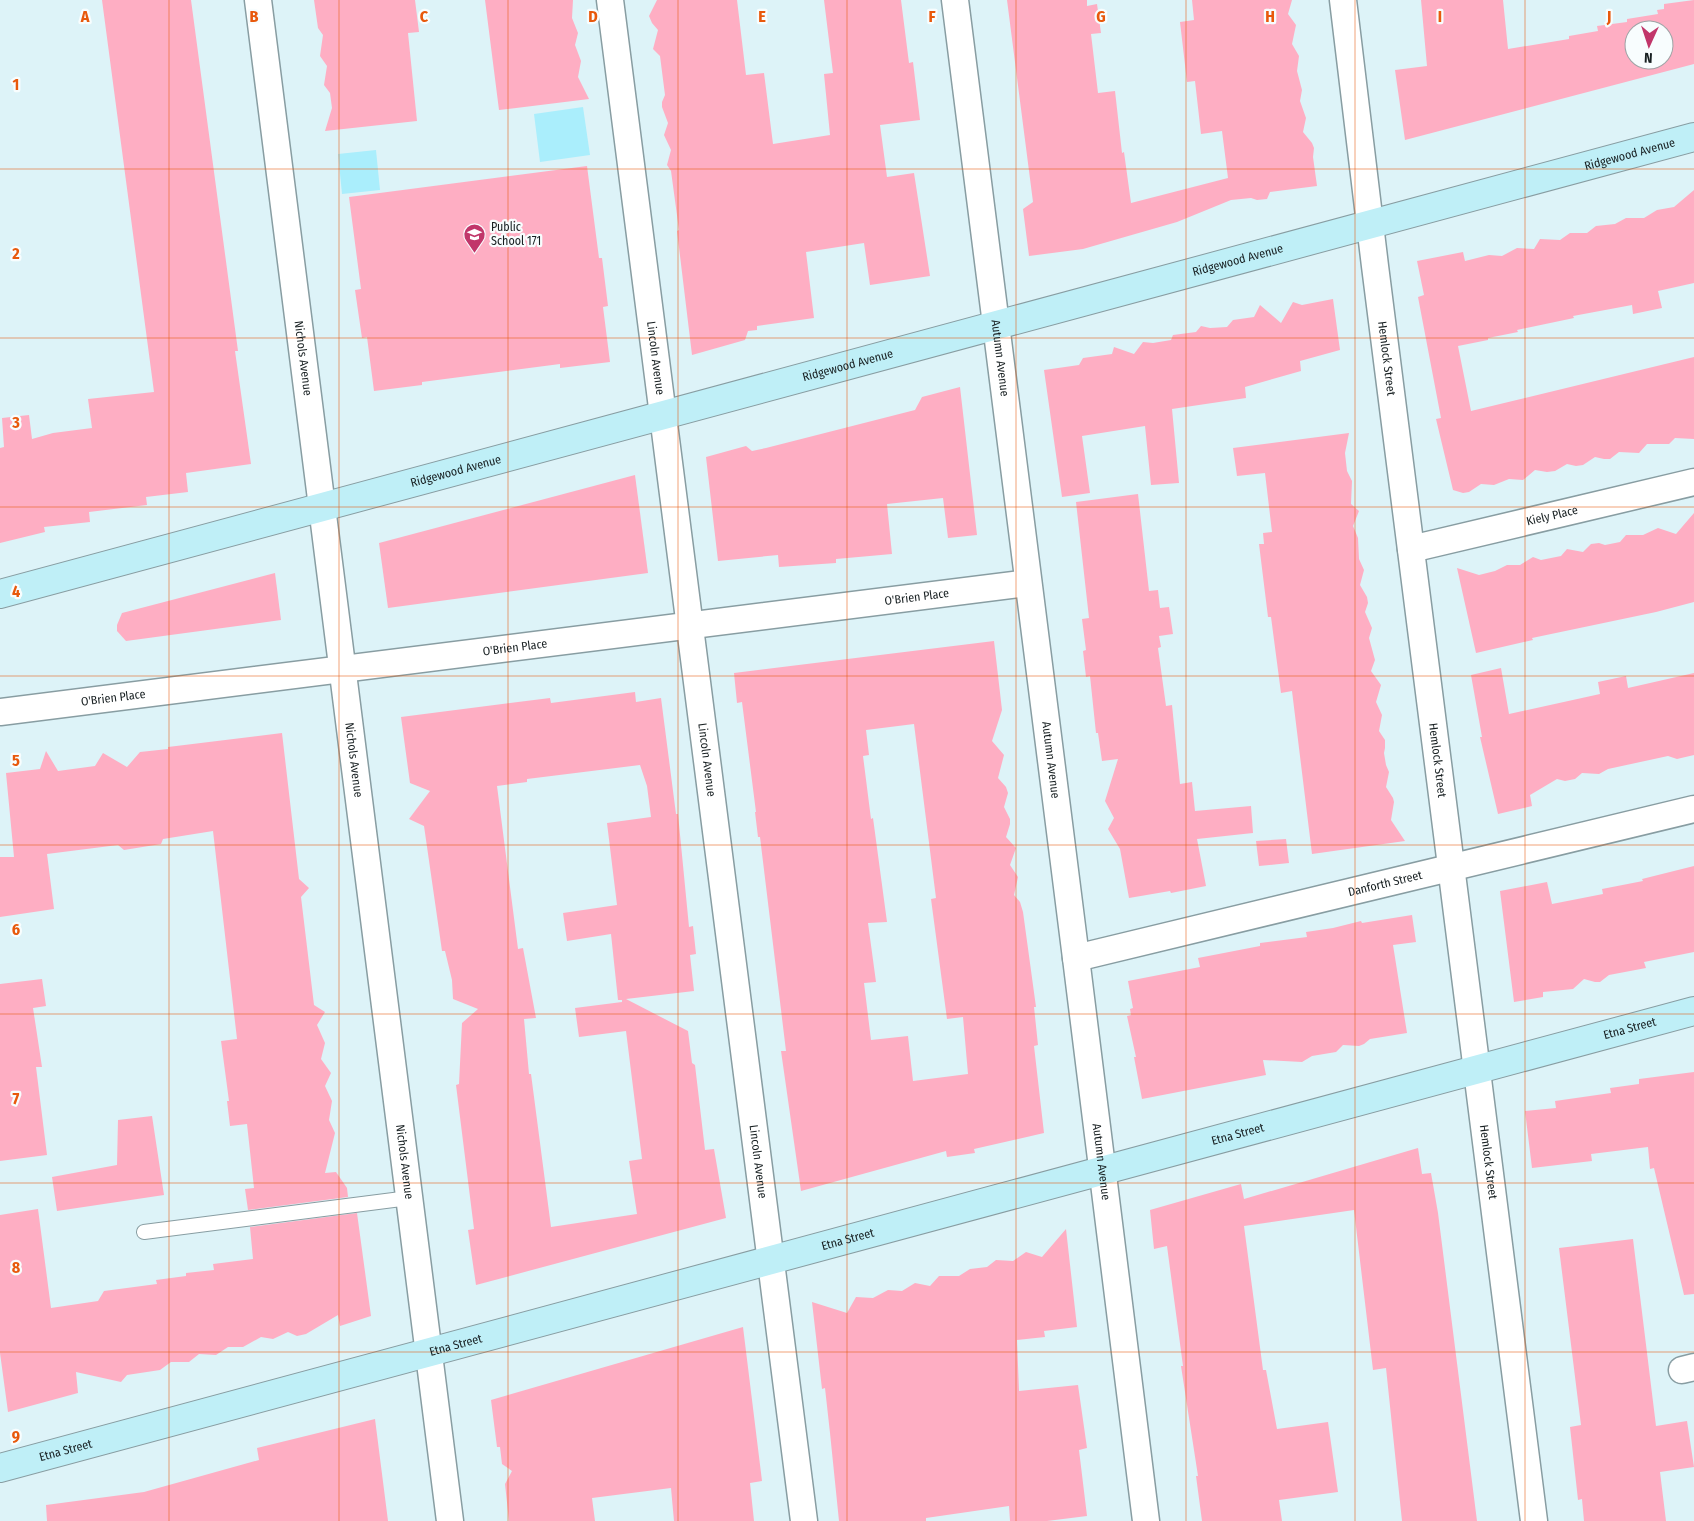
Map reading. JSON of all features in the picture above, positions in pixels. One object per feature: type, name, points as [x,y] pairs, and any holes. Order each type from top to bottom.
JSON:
[{"type":"main road","name":"Ridgewood Avenue","points":[[0,594],[1370,226],[1694,137]]},
{"type":"main road","name":"Etna Street","points":[[0,1468],[1694,1011]]},
{"type":"street","name":"Nichols Avenue","points":[[258,0],[450,1521]]},
{"type":"street","name":"Lincoln Avenue","points":[[610,0],[804,1521]]},
{"type":"street","name":"Autumn Avenue","points":[[955,0],[1146,1521]]},
{"type":"street","name":"Hemlock Street","points":[[1343,0],[1534,1521]]},
{"type":"street","name":"Kiely Place","points":[[1411,549],[1694,482]]},
{"type":"street","name":"O'Brien Place","points":[[0,712],[1028,583]]},
{"type":"street","name":"Danforth Street","points":[[1076,958],[1694,809]]},
{"type":"lane","points":[[144,1232],[409,1198]]},
{"type":"shaded area","points":[[583,107],[590,155],[540,162],[534,114]]},
{"type":"shaded area","points":[[376,150],[380,190],[342,194],[338,154]]},
{"type":"building","points":[[102,0],[191,0],[238,351],[235,351],[251,464],[186,473],[188,492],[146,497],[147,505],[89,512],[90,522],[44,527],[45,532],[0,543],[0,448],[4,447],[2,418],[29,415],[32,439],[53,433],[92,428],[88,399],[154,392]]},
{"type":"building","points":[[314,0],[415,0],[419,32],[408,33],[417,121],[325,131],[332,108],[330,93],[324,85],[327,66],[320,56],[323,35],[318,28]]},
{"type":"building","points":[[485,0],[573,0],[572,18],[578,33],[575,45],[581,61],[578,77],[589,99],[499,110]]},
{"type":"building","points":[[657,0],[737,0],[746,75],[764,73],[773,144],[830,135],[824,74],[833,73],[824,0],[901,0],[909,63],[913,62],[920,120],[880,125],[887,177],[914,173],[930,276],[870,285],[864,243],[806,252],[814,318],[757,326],[757,330],[748,331],[745,340],[692,355],[677,231],[679,230],[671,171],[667,165],[671,150],[664,135],[668,123],[662,107],[665,95],[660,56],[653,49],[658,30],[649,16]]},
{"type":"building","points":[[1007,0],[1087,0],[1087,6],[1097,4],[1101,33],[1091,34],[1098,93],[1115,91],[1122,153],[1124,152],[1131,203],[1228,178],[1222,131],[1201,134],[1195,81],[1187,82],[1180,22],[1194,20],[1192,0],[1292,0],[1288,14],[1296,25],[1292,44],[1299,56],[1297,71],[1302,90],[1300,101],[1306,118],[1303,132],[1314,148],[1313,157],[1317,186],[1270,192],[1267,199],[1231,200],[1177,222],[1083,249],[1029,256],[1023,209],[1033,202]]},
{"type":"building","points":[[1421,0],[1503,0],[1508,49],[1569,39],[1569,36],[1598,31],[1597,26],[1624,22],[1624,70],[1671,70],[1405,140],[1395,70],[1427,66]]},
{"type":"building","points":[[1694,0],[1694,64],[1674,69],[1674,20],[1627,19],[1658,14],[1657,10],[1664,9],[1664,4]]},
{"type":"building","name":"Public School 171","points":[[587,166],[599,258],[602,258],[608,306],[603,307],[610,362],[560,368],[560,364],[422,382],[422,385],[374,391],[367,337],[362,338],[355,290],[361,289],[349,197]]},
{"type":"building","points":[[1694,190],[1694,283],[1658,291],[1662,308],[1633,314],[1632,305],[1573,316],[1574,318],[1517,330],[1518,332],[1458,346],[1471,411],[1694,357],[1694,439],[1675,438],[1669,444],[1647,444],[1639,453],[1619,452],[1610,459],[1595,457],[1583,465],[1567,464],[1555,471],[1535,470],[1523,480],[1509,479],[1494,485],[1481,484],[1469,492],[1463,493],[1453,490],[1436,419],[1441,418],[1418,297],[1424,295],[1417,261],[1463,252],[1465,261],[1489,255],[1502,256],[1517,248],[1534,249],[1540,239],[1560,240],[1570,233],[1587,233],[1596,226],[1615,224],[1626,218],[1644,218],[1657,210],[1674,207]]},
{"type":"building","points":[[1333,299],[1340,350],[1300,361],[1301,371],[1245,387],[1246,398],[1172,409],[1179,483],[1151,485],[1145,426],[1082,436],[1090,493],[1062,497],[1044,370],[1079,365],[1083,358],[1112,354],[1114,347],[1134,354],[1143,342],[1153,343],[1171,340],[1173,335],[1196,332],[1201,326],[1210,328],[1227,327],[1233,320],[1254,317],[1260,305],[1281,323],[1293,302],[1302,305]]},
{"type":"building","points":[[960,387],[977,535],[948,538],[943,498],[887,504],[892,554],[836,559],[836,563],[779,567],[778,555],[718,561],[706,457],[746,446],[752,451],[766,448],[915,410],[922,397]]},
{"type":"building","points":[[1349,433],[1345,453],[1347,471],[1352,481],[1351,504],[1359,511],[1353,526],[1358,538],[1359,559],[1364,570],[1360,585],[1367,597],[1368,603],[1365,612],[1372,628],[1369,638],[1375,660],[1371,671],[1381,685],[1376,702],[1382,715],[1379,731],[1385,740],[1384,753],[1389,772],[1386,787],[1394,802],[1391,820],[1405,841],[1312,854],[1292,691],[1281,693],[1271,617],[1268,617],[1259,544],[1264,544],[1263,533],[1272,532],[1265,473],[1237,476],[1233,448]]},
{"type":"building","points":[[635,475],[648,573],[388,608],[379,543]]},
{"type":"building","points":[[1138,494],[1149,591],[1158,590],[1160,608],[1169,607],[1173,634],[1159,636],[1161,647],[1158,648],[1166,706],[1172,705],[1180,784],[1192,782],[1195,811],[1251,806],[1253,833],[1197,839],[1206,886],[1171,893],[1170,891],[1129,898],[1120,849],[1108,829],[1114,818],[1105,801],[1118,759],[1102,761],[1098,733],[1096,733],[1090,676],[1086,677],[1083,651],[1086,650],[1082,619],[1089,618],[1076,502]]},
{"type":"building","points":[[1694,513],[1694,602],[1656,612],[1532,638],[1533,640],[1476,653],[1457,568],[1479,575],[1495,571],[1507,565],[1520,565],[1533,557],[1541,560],[1561,556],[1567,549],[1583,552],[1591,544],[1599,543],[1605,545],[1620,542],[1626,535],[1643,535],[1658,528],[1676,534]]},
{"type":"building","points":[[275,573],[281,620],[126,641],[117,631],[117,625],[122,613]]},
{"type":"building","points":[[994,641],[1002,710],[992,741],[1004,755],[998,778],[1006,787],[1008,793],[1004,807],[1010,819],[1010,824],[1006,837],[1016,848],[1010,865],[1018,877],[1014,895],[1020,902],[1023,912],[1036,1007],[1034,1007],[1038,1045],[1034,1046],[1044,1133],[974,1149],[975,1153],[947,1157],[946,1151],[801,1191],[781,1051],[786,1051],[760,837],[758,837],[742,702],[737,703],[734,673]],"holes":[[[914,724],[936,898],[931,899],[947,1019],[963,1017],[968,1074],[913,1081],[908,1036],[871,1040],[864,983],[876,982],[868,923],[887,922],[863,756],[869,755],[866,730]]]},
{"type":"building","points":[[1501,668],[1509,714],[1600,694],[1598,682],[1626,676],[1628,688],[1694,673],[1694,755],[1677,759],[1668,756],[1608,769],[1599,774],[1582,773],[1575,779],[1565,781],[1557,779],[1530,795],[1532,806],[1498,814],[1480,737],[1482,737],[1471,675]]},
{"type":"building","points":[[635,692],[636,702],[661,698],[676,814],[678,814],[689,927],[693,926],[696,954],[690,955],[694,991],[626,999],[688,1031],[692,1063],[695,1065],[705,1150],[714,1149],[726,1218],[476,1285],[468,1230],[474,1229],[456,1085],[459,1084],[462,1023],[478,1009],[453,999],[452,980],[445,951],[442,951],[424,826],[409,819],[430,791],[410,783],[401,717],[550,698],[551,703]],"holes":[[[640,765],[647,786],[651,817],[607,823],[617,905],[563,913],[567,941],[611,934],[618,1000],[622,1000],[622,1002],[575,1008],[579,1037],[626,1031],[642,1159],[629,1161],[637,1214],[551,1227],[531,1074],[529,1074],[524,1019],[536,1018],[523,948],[518,949],[497,786],[527,782],[527,779]]]},
{"type":"building","points":[[282,733],[299,879],[309,888],[301,897],[314,1005],[325,1012],[317,1025],[325,1043],[321,1059],[331,1073],[325,1086],[332,1101],[329,1120],[335,1133],[325,1173],[336,1172],[347,1188],[348,1197],[248,1210],[245,1189],[254,1188],[247,1124],[230,1126],[227,1101],[229,1101],[221,1041],[237,1039],[213,831],[163,839],[161,844],[124,850],[118,845],[47,854],[54,909],[0,917],[0,857],[14,857],[6,773],[40,769],[46,751],[58,771],[95,766],[103,753],[127,767],[140,752]]},
{"type":"building","points":[[1286,839],[1289,863],[1259,866],[1256,841]]},
{"type":"building","points":[[1694,866],[1694,952],[1644,962],[1646,968],[1609,975],[1600,982],[1584,979],[1573,989],[1543,992],[1543,997],[1514,1002],[1500,891],[1547,882],[1552,904],[1603,894],[1602,889],[1643,881],[1642,879]]},
{"type":"building","points":[[1412,915],[1416,942],[1393,945],[1407,1033],[1370,1039],[1359,1046],[1343,1045],[1336,1052],[1312,1056],[1302,1062],[1263,1060],[1266,1075],[1142,1099],[1134,1057],[1136,1057],[1127,1016],[1131,1015],[1130,1009],[1133,1008],[1128,981],[1200,967],[1198,958],[1260,946],[1260,943],[1307,937],[1306,932],[1361,921],[1362,923]]},
{"type":"building","points":[[42,979],[46,1006],[33,1008],[42,1067],[36,1067],[47,1155],[0,1161],[0,984]]},
{"type":"building","points":[[1694,1072],[1694,1294],[1684,1295],[1654,1168],[1650,1169],[1648,1147],[1591,1154],[1592,1161],[1532,1168],[1525,1111],[1556,1108],[1555,1101],[1611,1093],[1610,1088],[1639,1084],[1639,1079]]},
{"type":"building","points":[[152,1116],[164,1195],[57,1211],[52,1177],[117,1165],[118,1120]]},
{"type":"building","points":[[1418,1148],[1422,1174],[1431,1173],[1438,1213],[1477,1521],[1402,1521],[1386,1368],[1373,1370],[1354,1210],[1244,1226],[1263,1370],[1266,1370],[1277,1429],[1328,1422],[1338,1492],[1279,1500],[1282,1521],[1202,1521],[1196,1476],[1198,1476],[1181,1366],[1183,1366],[1167,1246],[1154,1249],[1150,1210],[1241,1184],[1244,1199]]},
{"type":"building","points":[[38,1209],[51,1308],[98,1301],[104,1291],[157,1284],[156,1280],[186,1276],[186,1273],[214,1270],[213,1264],[253,1259],[250,1227],[357,1213],[371,1316],[340,1326],[338,1315],[306,1334],[297,1336],[288,1332],[273,1339],[261,1337],[243,1347],[228,1347],[216,1355],[199,1354],[189,1362],[171,1362],[160,1370],[127,1375],[121,1382],[76,1372],[78,1393],[8,1412],[0,1353],[0,1215]]},
{"type":"building","points":[[1066,1229],[1077,1327],[1044,1331],[1045,1337],[1017,1340],[1019,1391],[1078,1385],[1087,1448],[1079,1450],[1087,1516],[1047,1521],[1010,1521],[1009,1506],[926,1518],[926,1521],[839,1521],[825,1388],[822,1389],[812,1302],[847,1313],[856,1297],[873,1298],[888,1290],[902,1291],[915,1283],[930,1286],[939,1276],[959,1276],[970,1269],[987,1267],[996,1260],[1013,1261],[1026,1252],[1042,1257]]},
{"type":"building","points":[[1633,1239],[1656,1426],[1687,1421],[1694,1467],[1660,1472],[1666,1521],[1584,1521],[1582,1499],[1578,1500],[1570,1427],[1581,1425],[1559,1248]]},
{"type":"building","points":[[743,1327],[762,1481],[750,1483],[754,1521],[674,1521],[671,1488],[592,1498],[595,1521],[509,1521],[505,1484],[512,1471],[502,1464],[500,1447],[497,1447],[491,1400]]},
{"type":"building","points":[[375,1419],[388,1521],[47,1521],[46,1505],[144,1492],[259,1460],[257,1448]]},
{"type":"place","name":"Public School 171","points":[[475,253]]}]
